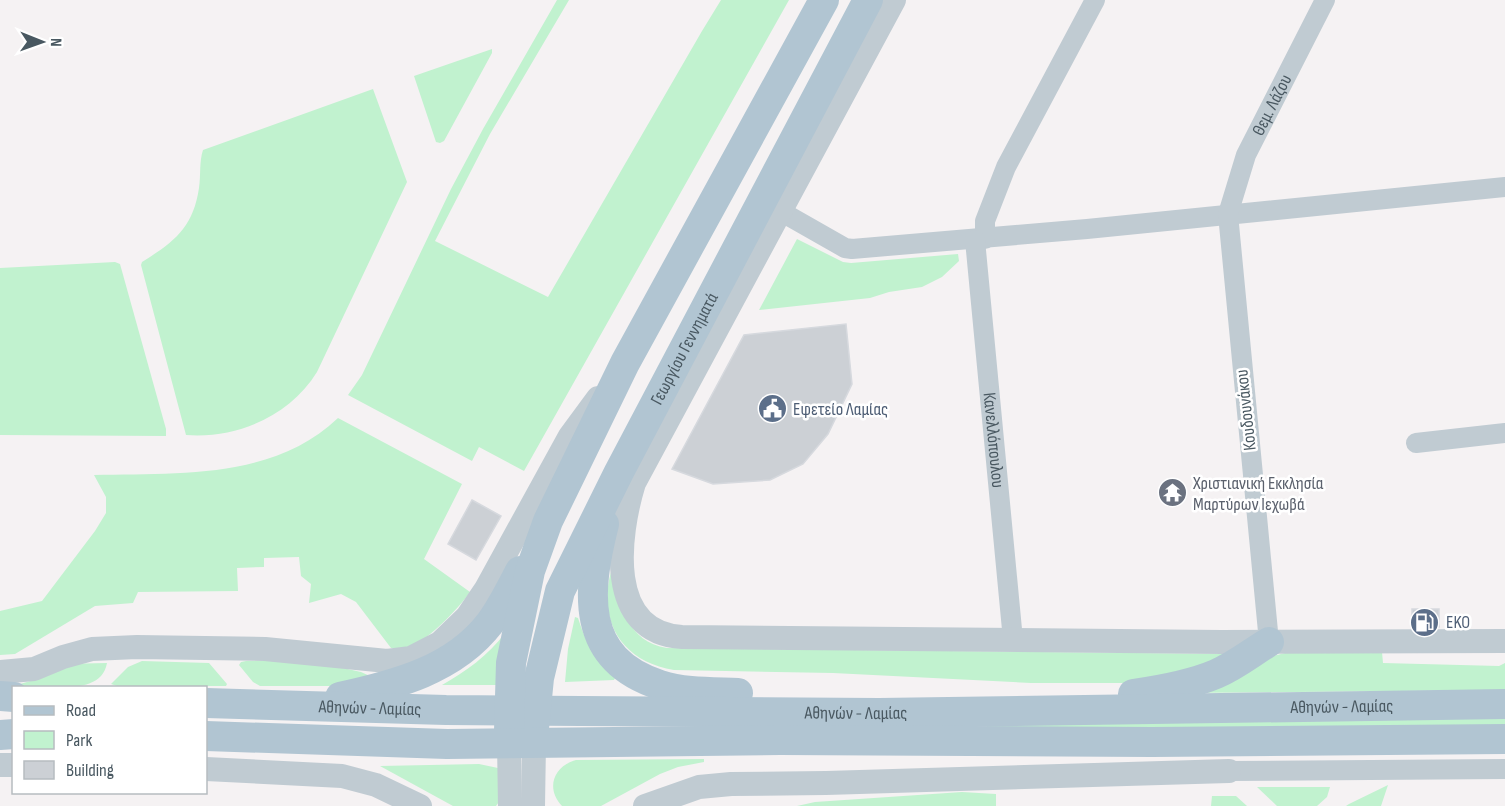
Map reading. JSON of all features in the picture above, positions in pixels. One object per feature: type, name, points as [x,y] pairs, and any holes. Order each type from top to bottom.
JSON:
[{"type":"main road","points":[[300,706],[371,690],[437,667],[467,647],[489,623],[548,521],[625,363],[824,0]]},
{"type":"main road","name":"Γεωργίου Γεννηματά","points":[[522,710],[545,649],[560,591],[619,472],[868,0]]},
{"type":"main road","points":[[619,472],[607,509],[597,554],[593,610],[596,626],[604,646],[631,672],[659,685],[678,689],[732,693],[890,697],[915,702],[944,713]]},
{"type":"main road","points":[[521,743],[522,710],[511,663],[530,571],[548,521]]},
{"type":"main road","points":[[1010,711],[1074,700],[1148,692],[1183,684],[1223,670],[1269,642]]},
{"type":"main road","name":"Αθηνών - Λαμίας","points":[[207,703],[522,710],[944,713],[1505,704]]},
{"type":"main road","name":"Αθηνών - Λαμίας","points":[[207,736],[447,744],[758,740],[1152,742],[1505,739]]},
{"type":"street","points":[[894,0],[634,483],[627,513],[622,555],[625,588],[632,610],[641,622],[652,630],[674,637],[1269,642],[1505,641]]},
{"type":"street","name":"Κανελλόπουλου","points":[[1013,640],[980,239],[1006,168],[1095,0]]},
{"type":"street","name":"Θεμ. Λάζου","points":[[1228,214],[1246,154],[1325,0]]},
{"type":"street","points":[[780,211],[848,249],[980,239],[1505,187]]},
{"type":"street","name":"Κουδουνάκου","points":[[1228,214],[1269,642]]},
{"type":"street","points":[[0,672],[34,669],[63,657],[93,650],[137,647],[265,649],[387,661],[420,653],[440,643],[467,617],[486,589],[570,436],[625,363]]},
{"type":"street","points":[[1416,443],[1505,433]]},
{"type":"street","points":[[510,806],[521,743]]},
{"type":"street","points":[[521,743],[533,806]]},
{"type":"street","points":[[207,769],[342,776],[376,785],[420,806]]},
{"type":"street","points":[[645,806],[699,787],[722,784],[1228,771],[1505,769]]},
{"type":"green space","points":[[557,0],[569,0],[490,134],[435,241],[548,297],[721,0],[789,0],[524,471],[479,447],[472,461],[348,395],[362,375],[451,189]]},
{"type":"green space","points":[[492,49],[492,53],[444,141],[436,142],[414,76]]},
{"type":"green space","points":[[373,89],[407,182],[317,372],[306,388],[292,401],[260,422],[224,433],[186,435],[142,262],[164,248],[187,224],[196,202],[203,150]]},
{"type":"green space","points":[[797,239],[843,262],[958,254],[959,261],[942,277],[922,287],[889,292],[870,298],[759,310]]},
{"type":"green space","points":[[115,262],[120,264],[166,429],[166,436],[0,435],[0,268]]},
{"type":"green space","points":[[338,418],[462,484],[424,559],[470,592],[449,616],[422,640],[405,649],[391,648],[356,602],[341,594],[309,603],[311,584],[301,576],[299,557],[264,558],[264,567],[237,568],[238,591],[138,592],[133,603],[95,606],[15,654],[0,655],[0,611],[42,601],[106,513],[106,497],[94,475],[191,472],[254,463],[284,453],[312,438]]},
{"type":"green space","points":[[611,572],[623,609],[634,630],[654,644],[667,648],[1230,654],[1223,663],[1127,683],[1031,683],[833,673],[674,670],[656,666],[641,658],[628,649],[618,637],[611,623],[608,607]]},
{"type":"green space","points":[[575,617],[578,618],[592,651],[615,678],[614,680],[565,682],[568,649]]},
{"type":"green space","points":[[505,633],[498,685],[442,685],[476,662]]},
{"type":"green space","points":[[1289,652],[1382,652],[1383,663],[1499,666],[1505,663],[1505,690],[1180,693],[1265,658]]},
{"type":"green space","points":[[307,660],[361,672],[372,677],[349,686],[260,686],[253,682],[239,665],[246,661]]},
{"type":"green space","points":[[142,661],[209,663],[227,684],[226,686],[117,686],[111,684],[128,667]]},
{"type":"green space","points":[[107,663],[98,679],[80,686],[13,686],[34,680],[62,664]]},
{"type":"green space","points":[[1505,715],[1505,728],[987,734],[987,721]]},
{"type":"green space","points":[[704,759],[704,762],[678,767],[660,774],[601,806],[562,806],[554,792],[554,778],[557,772],[576,760]]},
{"type":"green space","points":[[479,764],[498,768],[501,799],[496,806],[453,806],[380,766]]},
{"type":"green space","points":[[1388,785],[1381,806],[1346,806],[1349,804]]},
{"type":"green space","points":[[1257,787],[1330,787],[1327,797],[1317,806],[1277,806]]},
{"type":"green space","points":[[962,792],[996,794],[996,806],[797,806],[815,802]]},
{"type":"green space","points":[[1212,796],[1236,796],[1247,806],[1211,806]]},
{"type":"building","name":"Εφετείο Λαμίας","points":[[846,324],[852,384],[828,434],[803,464],[770,480],[713,484],[672,469],[744,335]]},
{"type":"building","points":[[472,500],[501,516],[476,560],[448,544]]},
{"type":"building","points":[[1412,609],[1439,609],[1439,627],[1412,627]]},
{"type":"place","name":"Εφετείο Λαμίας","points":[[772,409]]},
{"type":"place","name":"Χριστιανική Εκκλησία Μαρτύρων Ιεχωβά","points":[[1172,493]]},
{"type":"place","name":"EKO","points":[[1425,622]]}]
